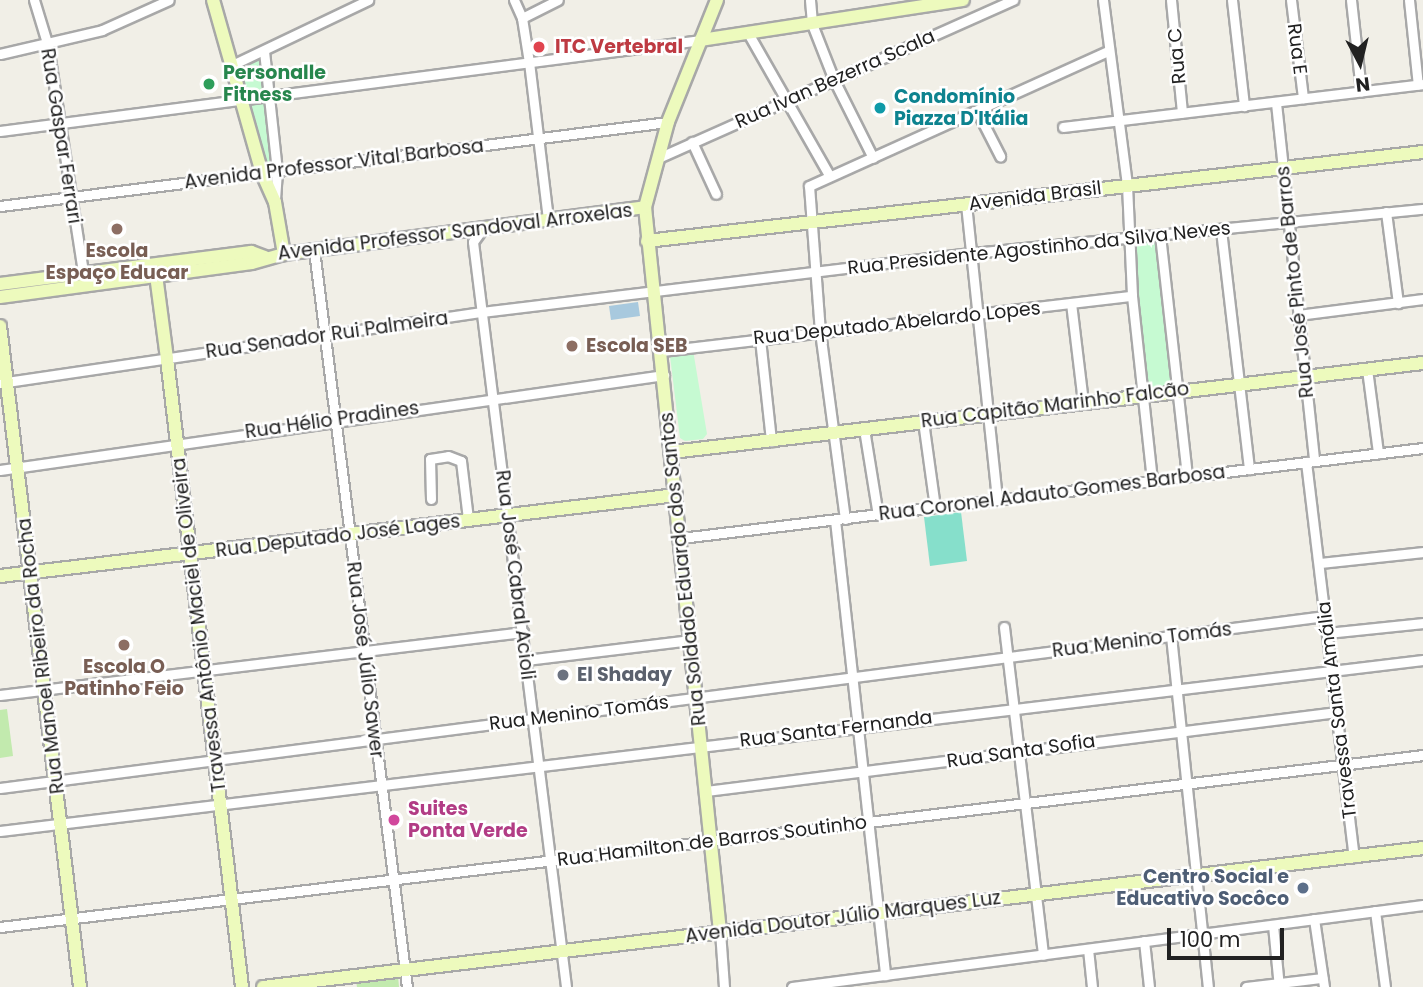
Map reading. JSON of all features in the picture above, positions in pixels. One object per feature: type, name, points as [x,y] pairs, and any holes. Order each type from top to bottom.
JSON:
[{"type":"street","name":"Rua Gaspar Ferrari","points":[[34,0],[48,46],[83,273]]},
{"type":"street","points":[[0,54],[48,46],[102,30],[169,0]]},
{"type":"street","points":[[213,0],[262,173],[275,202]]},
{"type":"street","points":[[232,65],[368,0]]},
{"type":"street","points":[[513,0],[522,18],[548,219]]},
{"type":"street","points":[[522,18],[558,0]]},
{"type":"street","name":"Rua Soldado Eduardo dos Santos","points":[[717,0],[668,122],[645,207],[720,931]]},
{"type":"street","points":[[810,0],[813,24],[834,80],[873,158]]},
{"type":"street","points":[[0,131],[701,40],[963,0]]},
{"type":"street","name":"Rua Ivan Bezerra Scala","points":[[658,158],[1013,0]]},
{"type":"street","points":[[1103,0],[1116,119],[1127,185],[1132,296],[1152,480]]},
{"type":"street","name":"Rua C","points":[[1171,0],[1182,112]]},
{"type":"street","points":[[1232,0],[1244,106]]},
{"type":"street","name":"Rua E","points":[[1291,0],[1303,98]]},
{"type":"street","points":[[1351,0],[1361,92]]},
{"type":"street","points":[[1063,127],[1420,84],[1409,0]]},
{"type":"street","points":[[748,33],[829,175]]},
{"type":"street","points":[[264,51],[277,171],[275,202],[284,254]]},
{"type":"street","points":[[885,975],[852,678],[835,434],[820,332],[809,223],[809,186],[1108,51]]},
{"type":"street","name":"Rua José Pinto de Barros","points":[[1276,103],[1291,221],[1320,563]]},
{"type":"street","points":[[977,111],[1000,156]]},
{"type":"street","name":"Avenida Professor Vital Barbosa","points":[[0,206],[668,122]]},
{"type":"street","points":[[692,142],[716,194]]},
{"type":"street","name":"Avenida Brasil","points":[[648,241],[1423,152]]},
{"type":"street","points":[[966,204],[997,499]]},
{"type":"street","name":"Avenida Professor Sandoval Arroxelas","points":[[0,297],[251,252],[265,257],[645,207]]},
{"type":"street","name":"Rua Presidente Agostinho da Silva Neves","points":[[654,291],[972,253],[1423,209]]},
{"type":"street","points":[[1386,212],[1398,303]]},
{"type":"street","points":[[458,231],[473,242],[484,228]]},
{"type":"street","points":[[1221,230],[1249,469]]},
{"type":"street","points":[[1160,235],[1186,476]]},
{"type":"street","name":"Rua José Cabral Acioli","points":[[473,242],[566,987]]},
{"type":"street","name":"Rua José Júlio Sawer","points":[[314,250],[362,649],[407,987]]},
{"type":"street","name":"Avenida Professor Sandoval Arroxelas","points":[[0,284],[83,273],[153,270]]},
{"type":"street","name":"Travessa Antônio Maciel de Oliveira","points":[[153,270],[167,359],[206,670],[242,987]]},
{"type":"street","name":"Rua Senador Rui Palmeira","points":[[4,382],[482,312],[654,291]]},
{"type":"street","name":"Rua Deputado Abelardo Lopes","points":[[662,351],[1132,296]]},
{"type":"street","points":[[1298,315],[1423,299]]},
{"type":"street","points":[[1071,303],[1083,402]]},
{"type":"street","name":"Rua Manoel Ribeiro da Rocha","points":[[0,326],[4,382],[20,468],[29,573],[47,690],[80,987]]},
{"type":"street","points":[[760,339],[771,441]]},
{"type":"street","name":"Rua Capitão Marinho Falcão","points":[[672,459],[688,450],[1423,363]]},
{"type":"street","points":[[1367,369],[1378,453]]},
{"type":"street","name":"Rua Hélio Pradines","points":[[0,470],[334,419],[664,374]]},
{"type":"street","points":[[923,421],[935,507]]},
{"type":"street","points":[[864,429],[878,515]]},
{"type":"street","name":"Rua Coronel Adauto Gomes Barbosa","points":[[681,538],[1423,448]]},
{"type":"street","points":[[430,499],[430,459],[448,456],[461,461],[468,519]]},
{"type":"street","points":[[661,497],[672,484],[672,459]]},
{"type":"street","name":"Rua Deputado José Lages","points":[[0,576],[191,556],[468,519],[676,495]]},
{"type":"street","points":[[1320,563],[1423,552]]},
{"type":"street","name":"Travessa Santa Amália","points":[[1320,563],[1354,857]]},
{"type":"street","name":"Rua Menino Tomás","points":[[0,788],[1325,616]]},
{"type":"street","points":[[1327,634],[1423,623]]},
{"type":"street","points":[[1004,626],[1042,954]]},
{"type":"street","points":[[0,695],[362,649],[523,632]]},
{"type":"street","points":[[1171,636],[1194,876],[1208,987]]},
{"type":"street","points":[[526,660],[691,640]]},
{"type":"street","name":"Rua Santa Fernanda","points":[[0,831],[380,782],[1014,708],[1176,686],[1423,660]]},
{"type":"street","name":"Rua Santa Sofia","points":[[706,792],[1337,712]]},
{"type":"street","name":"Rua Hamilton de Barros Soutinho","points":[[0,927],[1423,755]]},
{"type":"street","name":"Avenida Doutor Júlio Marques Luz","points":[[263,987],[1423,848]]},
{"type":"street","points":[[792,987],[846,984],[885,975],[1423,905]]},
{"type":"street","points":[[1375,911],[1385,987]]},
{"type":"street","points":[[1246,987],[1323,982],[1314,919]]},
{"type":"street","points":[[1273,925],[1279,985]]},
{"type":"street","points":[[720,931],[724,987]]},
{"type":"street","points":[[1144,941],[1149,987]]},
{"type":"street","points":[[1088,949],[1092,987]]},
{"type":"green space","points":[[263,59],[266,89],[244,92],[237,67]]},
{"type":"green space","points":[[257,100],[268,102],[273,167],[268,167],[247,106]]},
{"type":"green space","points":[[1160,235],[1178,391],[1143,396],[1129,237]]},
{"type":"green space","points":[[693,350],[707,434],[703,439],[685,441],[680,438],[670,356]]},
{"type":"green space","points":[[7,709],[13,756],[0,758],[0,710]]},
{"type":"green space","points":[[398,976],[399,987],[357,987],[356,981]]},
{"type":"shaded area","points":[[638,302],[640,316],[611,320],[609,306]]},
{"type":"shaded area","points":[[961,512],[967,561],[930,566],[924,517]]},
{"type":"place","name":"ITC Vertebral","points":[[539,47]]},
{"type":"place","name":"Personalle Fitness","points":[[209,84]]},
{"type":"place","name":"Condomínio Piazza D'Itália","points":[[880,108]]},
{"type":"place","name":"Escola Espaço Educar","points":[[117,229]]},
{"type":"place","name":"Escola SEB","points":[[572,346]]},
{"type":"place","name":"Escola O Patinho Feio","points":[[124,645]]},
{"type":"place","name":"El Shaday","points":[[563,675]]},
{"type":"place","name":"Suites Ponta Verde","points":[[394,820]]},
{"type":"place","name":"Centro Social e Educativo Socôco","points":[[1303,888]]}]
